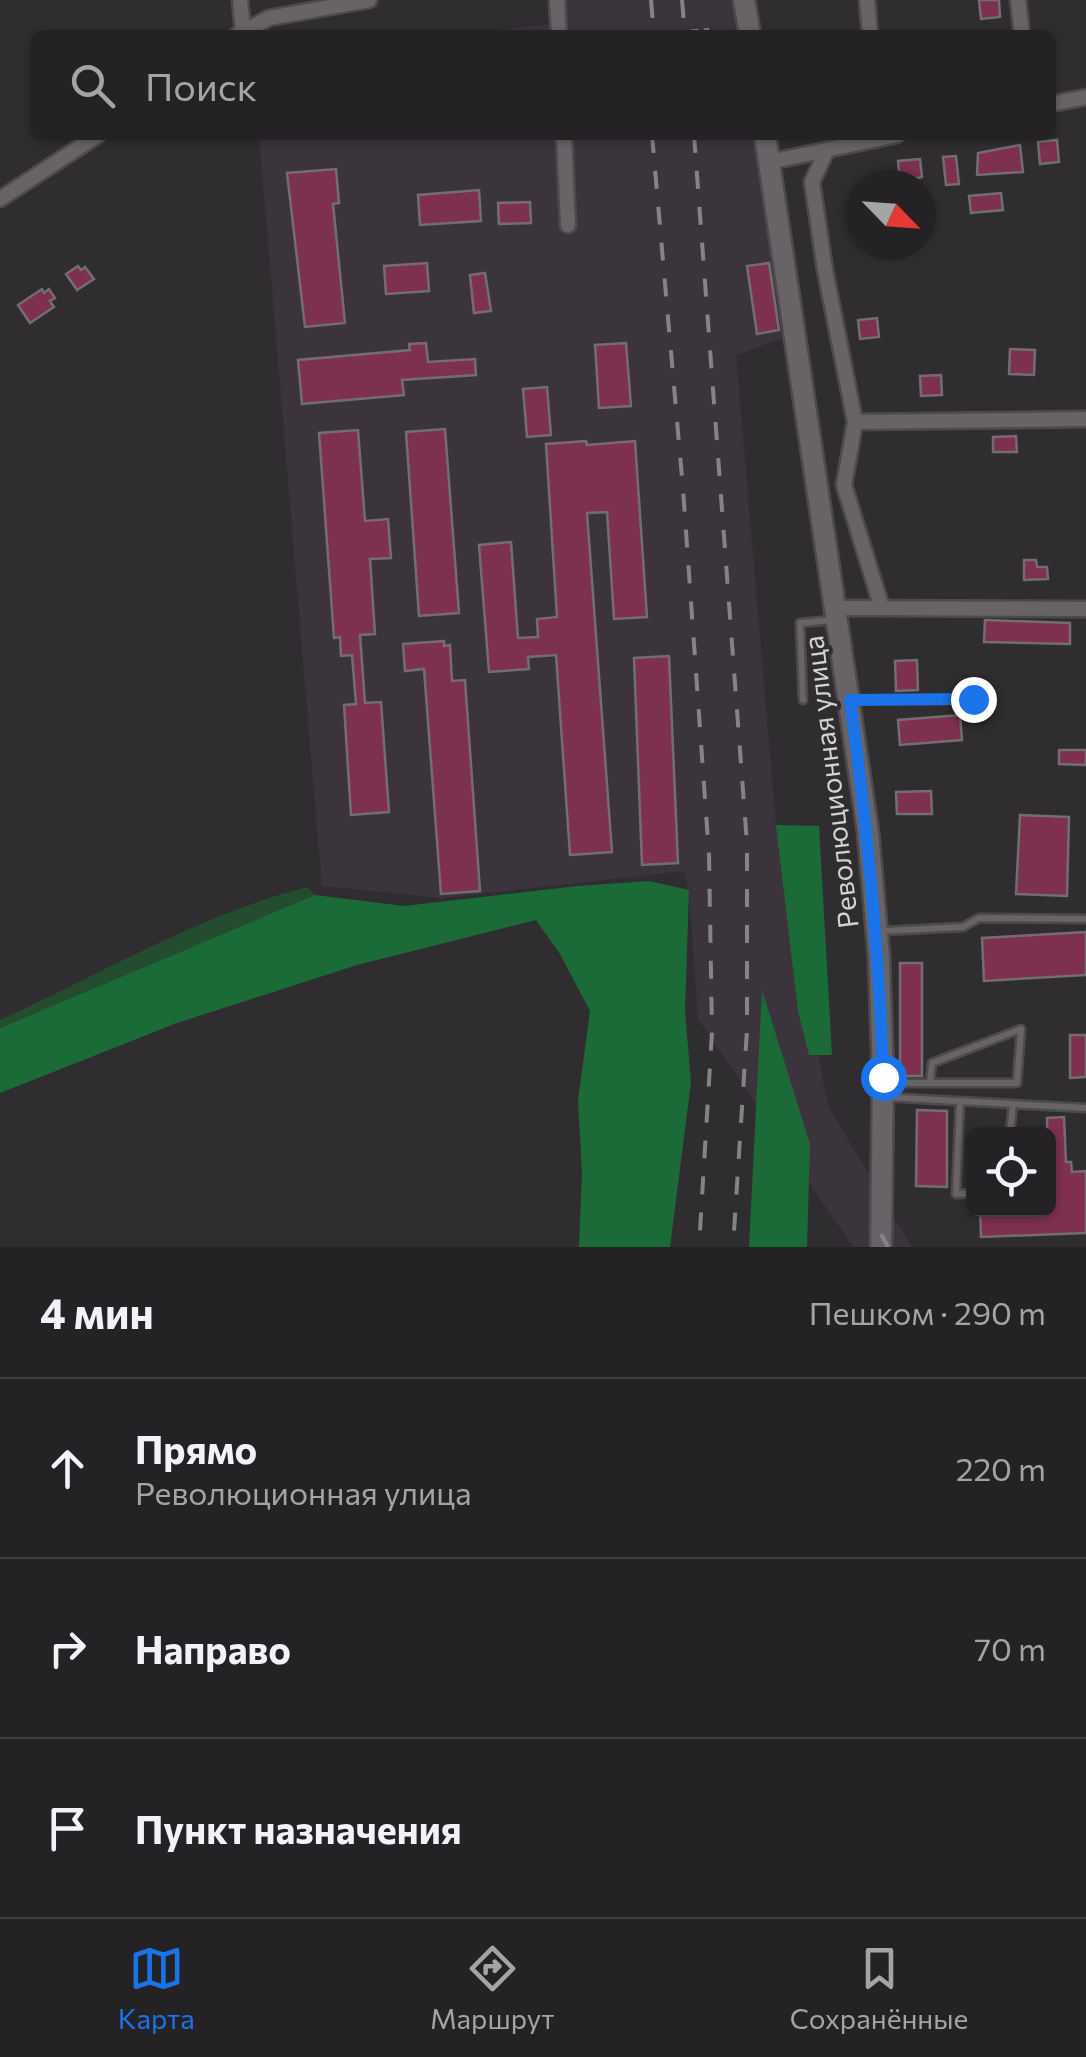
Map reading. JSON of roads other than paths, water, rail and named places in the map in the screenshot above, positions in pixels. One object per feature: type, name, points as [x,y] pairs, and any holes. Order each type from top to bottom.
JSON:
[{"type":"main road","points":[[744,0],[749,30]]},
{"type":"main road","name":"Революционная улица","points":[[766,140],[868,832],[877,931],[883,1090],[881,1237]]},
{"type":"street","points":[[240,0],[240,30]]},
{"type":"street","points":[[246,30],[269,18],[369,0]]},
{"type":"street","points":[[557,0],[559,30]]},
{"type":"street","points":[[867,0],[870,30]]},
{"type":"street","points":[[1018,0],[1021,30]]},
{"type":"street","points":[[1056,103],[1086,98]]},
{"type":"street","points":[[0,198],[90,140]]},
{"type":"street","points":[[564,140],[568,225]]},
{"type":"street","points":[[769,162],[873,140]]},
{"type":"street","points":[[827,150],[812,182],[855,422],[844,485],[882,608]]},
{"type":"street","points":[[855,422],[1086,419]]},
{"type":"street","points":[[838,613],[882,608],[1086,609]]},
{"type":"lane","points":[[819,488],[844,485]]},
{"type":"lane","points":[[803,700],[800,624],[838,613]]},
{"type":"lane","points":[[850,700],[973,699]]},
{"type":"lane","points":[[877,931],[963,927],[978,918],[1086,919]]},
{"type":"lane","points":[[883,1090],[930,1084],[1017,1083],[1021,1030],[932,1064],[930,1084]]},
{"type":"lane","points":[[883,1090],[960,1101],[1086,1108]]},
{"type":"lane","points":[[960,1101],[956,1194],[966,1193]]},
{"type":"lane","points":[[1010,1127],[1012,1104]]},
{"type":"lane","points":[[881,1237],[893,1247]]},
{"type":"railway","points":[[651,0],[654,30]]},
{"type":"railway","points":[[682,0],[685,30]]},
{"type":"railway","points":[[652,140],[709,855],[712,1032],[699,1247]]},
{"type":"railway","points":[[694,140],[747,844],[747,1030],[733,1247]]},
{"type":"railway","points":[[881,1234],[888,1247]]}]
